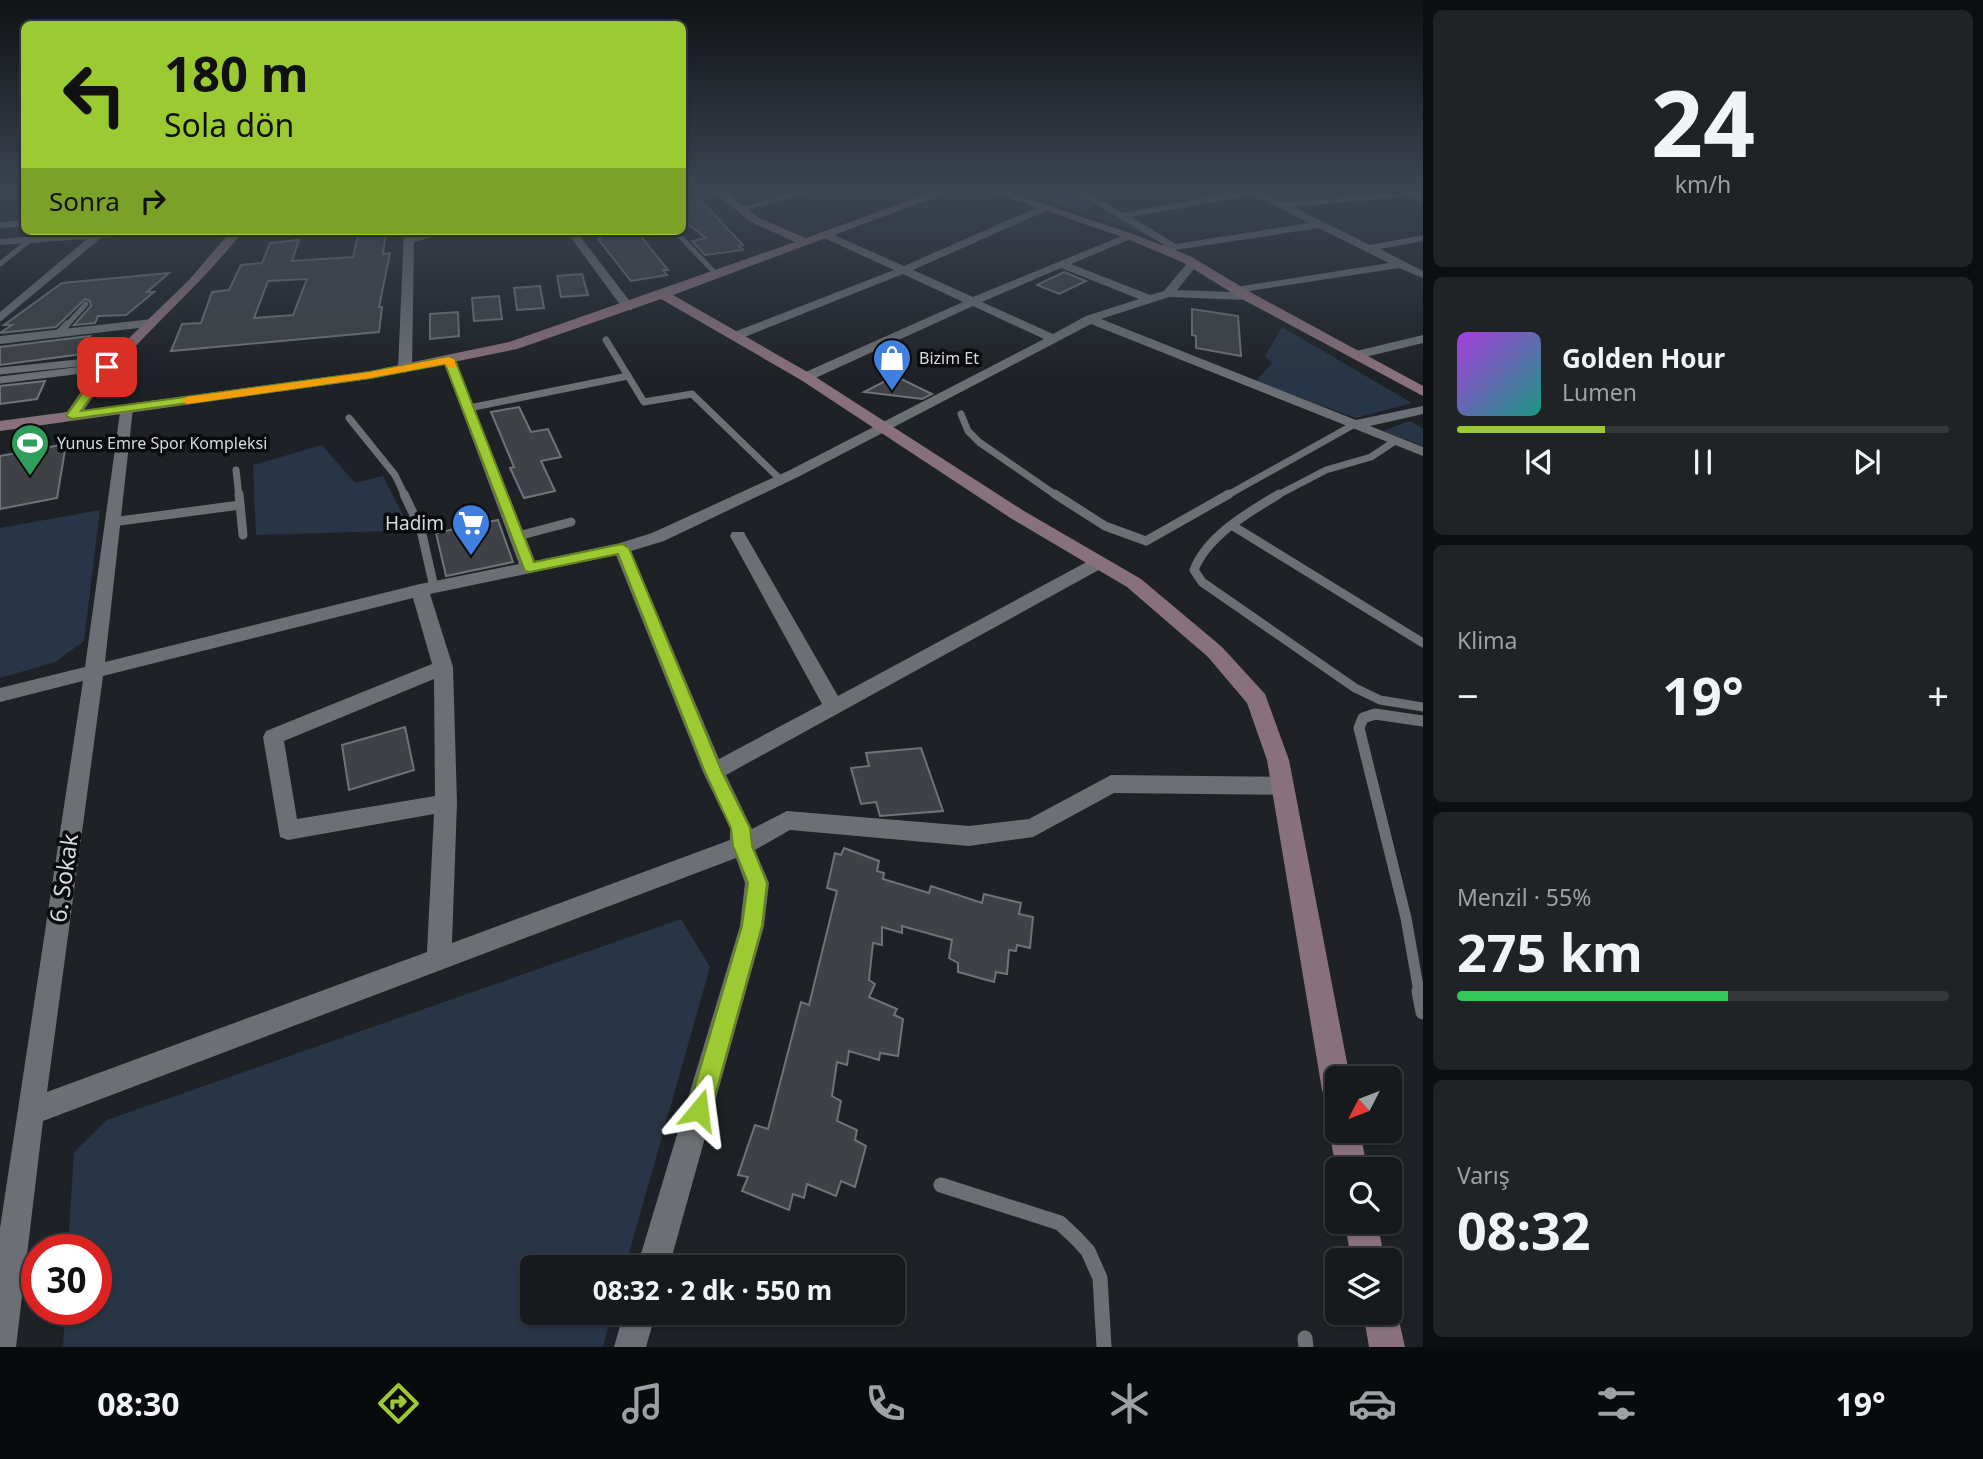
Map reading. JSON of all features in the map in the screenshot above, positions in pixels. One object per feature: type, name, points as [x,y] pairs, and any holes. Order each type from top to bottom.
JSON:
[{"type":"street","points":[[0,318],[76,254]]},
{"type":"street","points":[[72,416],[111,363],[219,254]]},
{"type":"street","points":[[405,369],[408,254]]},
{"type":"street","points":[[588,254],[628,307]]},
{"type":"street","points":[[0,426],[405,369],[449,360],[512,346],[776,254]]},
{"type":"street","points":[[868,254],[1055,339]]},
{"type":"street","points":[[738,335],[940,254]]},
{"type":"street","points":[[807,377],[1085,254]]},
{"type":"street","points":[[1178,254],[1241,293],[1423,392]]},
{"type":"street","points":[[1381,254],[1423,275]]},
{"type":"street","points":[[1168,293],[1193,263]]},
{"type":"street","points":[[1060,264],[1147,298]]},
{"type":"street","points":[[0,695],[427,588],[622,548],[658,537],[780,480],[1090,320],[1147,298],[1168,293],[1241,293],[1401,264]]},
{"type":"street","points":[[663,295],[738,335],[807,377],[881,428],[1018,515],[1134,583],[1215,652],[1257,700],[1278,760],[1333,1066]]},
{"type":"street","points":[[1090,320],[1423,452]]},
{"type":"street","points":[[0,340],[152,323]]},
{"type":"street","points":[[1357,355],[1423,339]]},
{"type":"street","points":[[449,360],[530,568]]},
{"type":"street","name":"6. Sokak","points":[[0,1347],[30,1112],[94,673],[126,408]]},
{"type":"street","points":[[1353,425],[1423,411]]},
{"type":"street","points":[[738,536],[834,705]]},
{"type":"street","points":[[622,548],[714,772],[741,828],[742,846],[757,883],[752,926],[656,1255]]},
{"type":"street","points":[[714,772],[1100,562]]},
{"type":"street","points":[[427,588],[443,667],[446,803],[439,959]]},
{"type":"street","points":[[443,667],[273,737],[288,830],[446,803]]},
{"type":"street","points":[[30,1112],[742,846],[787,820],[969,836],[1033,828],[1111,784],[1283,786]]},
{"type":"street","points":[[630,1347],[636,1325]]},
{"type":"street","points":[[1383,1325],[1387,1347]]},
{"type":"lane","points":[[697,254],[717,275]]},
{"type":"lane","points":[[58,334],[86,304]]},
{"type":"lane","points":[[606,340],[644,401],[692,394],[780,480]]},
{"type":"lane","points":[[0,371],[111,363]]},
{"type":"lane","points":[[0,380],[111,363]]},
{"type":"lane","points":[[469,408],[628,376]]},
{"type":"lane","points":[[961,414],[968,431],[979,442],[1101,524],[1130,538],[1146,541],[1353,425]]},
{"type":"lane","points":[[349,418],[395,475],[421,530],[427,588]]},
{"type":"lane","points":[[1395,441],[1371,459],[1325,470],[1248,513],[1195,561],[1194,569],[1202,582],[1240,605],[1355,688],[1380,700],[1423,707]]},
{"type":"lane","points":[[236,470],[243,535]]},
{"type":"lane","points":[[112,522],[240,505]]},
{"type":"lane","points":[[518,536],[571,522]]},
{"type":"lane","points":[[1233,526],[1423,643]]},
{"type":"lane","points":[[1423,721],[1376,714],[1363,718],[1359,728],[1406,918],[1423,1012]]},
{"type":"lane","points":[[941,1185],[1060,1223],[1075,1235],[1103,1277],[1104,1347]]},
{"type":"shaded area","points":[[1282,327],[1412,403],[1356,418],[1255,382],[1272,363],[1265,356]]},
{"type":"shaded area","points":[[1409,421],[1423,428],[1423,446],[1383,431]]},
{"type":"shaded area","points":[[322,445],[355,483],[383,476],[405,519],[390,531],[256,535],[253,465]]},
{"type":"shaded area","points":[[100,510],[84,641],[55,662],[0,678],[0,528]]},
{"type":"shaded area","points":[[681,919],[710,967],[628,1255],[520,1255],[520,1325],[609,1325],[603,1347],[63,1347],[64,1325],[112,1325],[112,1234],[69,1234],[74,1152],[107,1120]]},
{"type":"building","points":[[266,254],[294,254],[292,261],[353,257],[354,254],[390,254],[379,307],[382,307],[379,332],[171,351],[182,324],[201,323],[212,292],[229,290],[241,265],[262,263]],"holes":[[[307,279],[293,315],[254,318],[268,281]]]},
{"type":"building","points":[[610,254],[655,254],[668,270],[663,270],[667,275],[631,281]]},
{"type":"building","points":[[1064,272],[1086,281],[1059,294],[1037,285]]},
{"type":"building","points":[[169,273],[147,292],[154,292],[126,315],[98,316],[95,323],[74,325],[91,306],[90,301],[85,299],[56,327],[0,333],[12,325],[4,325],[62,283]]},
{"type":"building","points":[[582,274],[588,295],[561,297],[557,276]]},
{"type":"building","points":[[540,286],[544,308],[517,310],[514,288]]},
{"type":"building","points":[[499,296],[502,319],[474,321],[472,298]]},
{"type":"building","points":[[1192,309],[1238,316],[1241,356],[1196,348],[1196,336],[1192,335]]},
{"type":"building","points":[[458,312],[459,336],[430,339],[430,314]]},
{"type":"building","points":[[90,336],[82,354],[0,365],[0,347]]},
{"type":"building","points":[[895,376],[932,394],[922,399],[864,392]]},
{"type":"building","points":[[45,381],[37,399],[0,404],[0,386]]},
{"type":"building","points":[[519,407],[531,432],[548,429],[561,457],[541,461],[555,491],[524,498],[510,468],[514,467],[491,412]]},
{"type":"building","name":"Yunus Emre Spor Kompleksi","points":[[66,444],[57,498],[0,509],[0,456]]},
{"type":"building","points":[[498,520],[513,562],[446,576],[436,533]]},
{"type":"building","points":[[405,727],[414,770],[349,790],[342,745]]},
{"type":"building","points":[[921,748],[943,811],[880,816],[876,802],[861,804],[851,768],[869,766],[866,753]]},
{"type":"building","points":[[844,848],[879,861],[877,871],[884,873],[883,879],[929,893],[931,886],[982,903],[984,894],[1021,903],[1019,914],[1033,917],[1030,948],[1017,945],[1016,951],[1009,950],[1007,974],[996,972],[994,982],[958,972],[958,963],[949,958],[952,940],[902,926],[902,933],[882,927],[882,945],[873,943],[869,980],[875,984],[869,997],[897,1009],[894,1015],[903,1019],[898,1056],[880,1053],[879,1060],[849,1051],[847,1065],[837,1062],[832,1096],[841,1101],[837,1121],[857,1130],[855,1140],[866,1146],[855,1187],[841,1181],[836,1196],[807,1184],[804,1198],[793,1194],[789,1210],[742,1191],[748,1177],[738,1175],[755,1125],[768,1129],[801,1002],[809,1005],[837,891],[827,888],[835,853],[841,855]]},
{"type":"slow traffic","points":[[187,400],[370,375],[449,360],[452,366]]},
{"type":"place","name":"Bizim Et","points":[[892,392]]},
{"type":"place","name":"Yunus Emre Spor Kompleksi","points":[[30,477]]},
{"type":"place","name":"Hadim","points":[[471,557]]},
{"type":"route","points":[[107,367],[72,416],[370,375],[449,360],[530,568],[622,548],[714,772],[741,828],[742,846],[757,883],[752,926],[699,1110]]}]
